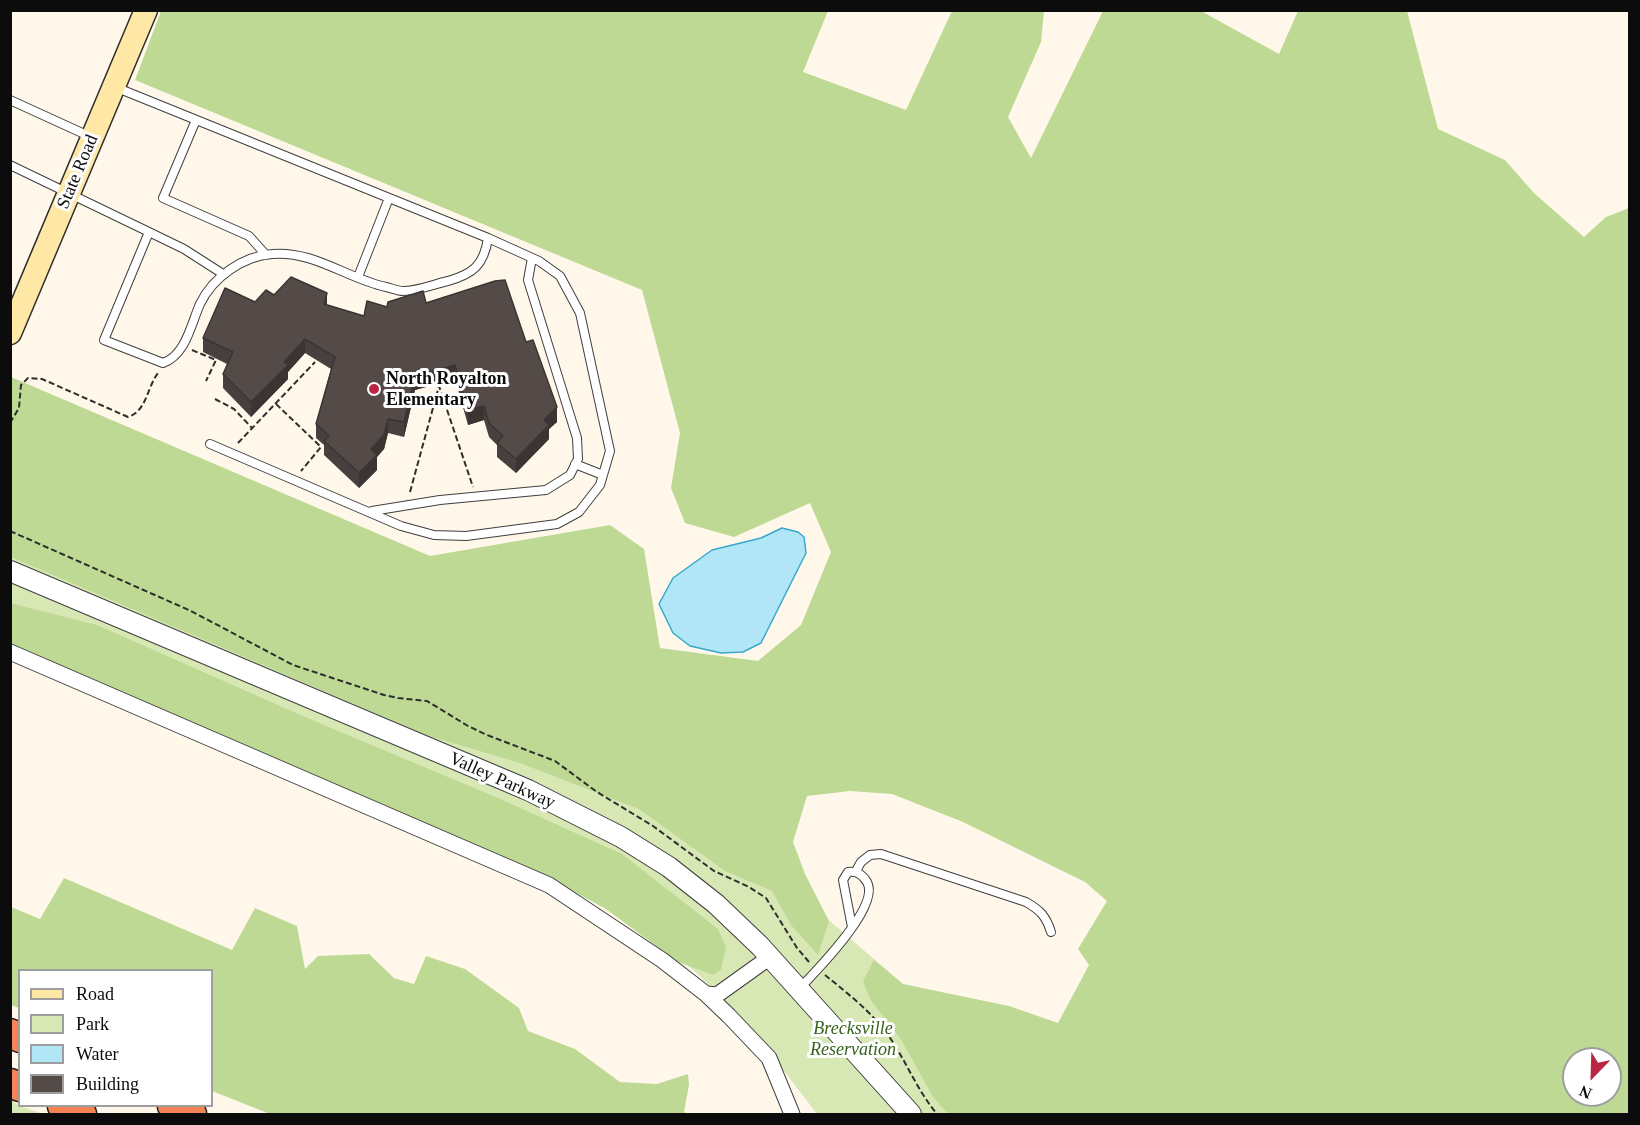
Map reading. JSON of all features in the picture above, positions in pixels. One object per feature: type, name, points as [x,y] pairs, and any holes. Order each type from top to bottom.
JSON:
[{"type":"highway","points":[[64,1107],[82,1114]]},
{"type":"highway","points":[[174,1107],[192,1114]]},
{"type":"main road","name":"State Road","points":[[10,333],[146,10]]},
{"type":"street","name":"Valley Parkway","points":[[10,571],[528,790],[621,837],[669,867],[716,904],[770,957],[911,1114]]},
{"type":"street","points":[[10,652],[549,885],[662,960],[706,994],[769,1058],[792,1114]]},
{"type":"street","points":[[706,994],[717,995],[770,957]]},
{"type":"lane","points":[[114,87],[488,238],[532,258],[560,276],[580,313],[610,452],[600,485],[579,512],[557,524],[466,536],[434,536],[400,526],[210,444]]},
{"type":"lane","points":[[10,100],[92,138]]},
{"type":"lane","points":[[196,120],[163,198],[249,236],[266,255]]},
{"type":"lane","points":[[10,165],[184,249],[223,274]]},
{"type":"lane","points":[[358,277],[389,198]]},
{"type":"lane","points":[[149,232],[104,340],[163,363],[172,359],[181,349],[202,300],[223,274],[241,262],[266,255],[291,253],[375,285],[403,291],[471,273],[481,262],[488,238]]},
{"type":"lane","points":[[370,512],[440,500],[546,490],[570,475],[578,459],[577,438],[528,280],[532,258]]},
{"type":"lane","points":[[575,464],[603,475]]},
{"type":"lane","points":[[856,872],[861,861],[870,855],[881,854],[917,865],[1026,902],[1040,909],[1051,932]]},
{"type":"lane","points":[[798,989],[839,945],[852,927],[869,897],[870,887],[864,877],[856,872],[848,872],[843,880],[852,927]]},
{"type":"path","points":[[189,349],[216,360],[206,381]]},
{"type":"path","points":[[238,443],[315,362]]},
{"type":"path","points":[[10,423],[19,408],[21,385],[28,378],[42,379],[128,417],[136,414],[159,372]]},
{"type":"path","points":[[410,492],[439,386],[473,487]]},
{"type":"path","points":[[215,399],[234,409],[252,428]]},
{"type":"path","points":[[276,404],[321,447],[301,471]]},
{"type":"green space","points":[[161,11],[828,11],[803,72],[906,110],[952,11],[1044,11],[1041,42],[1008,117],[1031,158],[1103,11],[1201,11],[1279,54],[1298,11],[1407,11],[1438,129],[1505,160],[1534,193],[1584,237],[1606,217],[1629,208],[1629,1114],[948,1114],[933,1097],[902,1041],[870,999],[863,981],[874,960],[903,984],[1009,1006],[1058,1023],[1089,965],[1078,949],[1107,901],[1085,882],[963,822],[892,794],[850,791],[807,796],[793,842],[805,874],[829,921],[818,955],[791,925],[772,891],[725,871],[639,809],[520,763],[429,736],[11,557],[11,377],[430,556],[610,525],[644,549],[660,648],[758,661],[801,625],[831,552],[810,503],[734,537],[685,523],[671,488],[680,433],[642,290],[135,80]]},
{"type":"green space","name":"Brecksville Reservation","points":[[10,505],[759,860],[1054,1114],[817,1114],[759,1039],[708,984],[668,949],[611,907],[11,642]]},
{"type":"green space","points":[[10,603],[97,625],[622,854],[718,929],[726,947],[721,970],[713,975],[678,962],[606,909],[547,877],[11,646]]},
{"type":"green space","points":[[64,878],[232,950],[255,908],[297,926],[305,969],[318,956],[369,954],[394,978],[414,984],[426,956],[465,969],[519,1008],[528,1031],[575,1049],[620,1082],[657,1084],[688,1074],[689,1085],[684,1112],[687,1114],[270,1114],[213,1091],[213,969],[18,969],[18,1008],[11,1005],[11,907],[40,919]]},
{"type":"green space","points":[[10,1100],[18,1107],[43,1114],[11,1114]]},
{"type":"water","points":[[782,528],[798,532],[804,537],[806,553],[761,643],[743,652],[721,653],[690,646],[673,633],[659,604],[673,578],[712,550],[761,538]]},
{"type":"building","name":"North Royalton Elementary","points":[[291,277],[327,293],[324,304],[364,316],[367,301],[387,307],[388,302],[423,291],[426,303],[495,281],[505,280],[526,342],[533,340],[557,407],[544,420],[549,425],[516,459],[497,443],[503,436],[489,423],[484,406],[468,410],[455,365],[415,376],[404,422],[388,419],[384,435],[371,449],[377,455],[359,473],[324,441],[329,436],[316,424],[335,357],[305,339],[284,362],[288,365],[251,402],[223,374],[233,352],[203,338],[225,288],[255,302],[266,290],[274,295]]},
{"type":"place","name":"North Royalton Elementary","points":[[374,389]]}]
